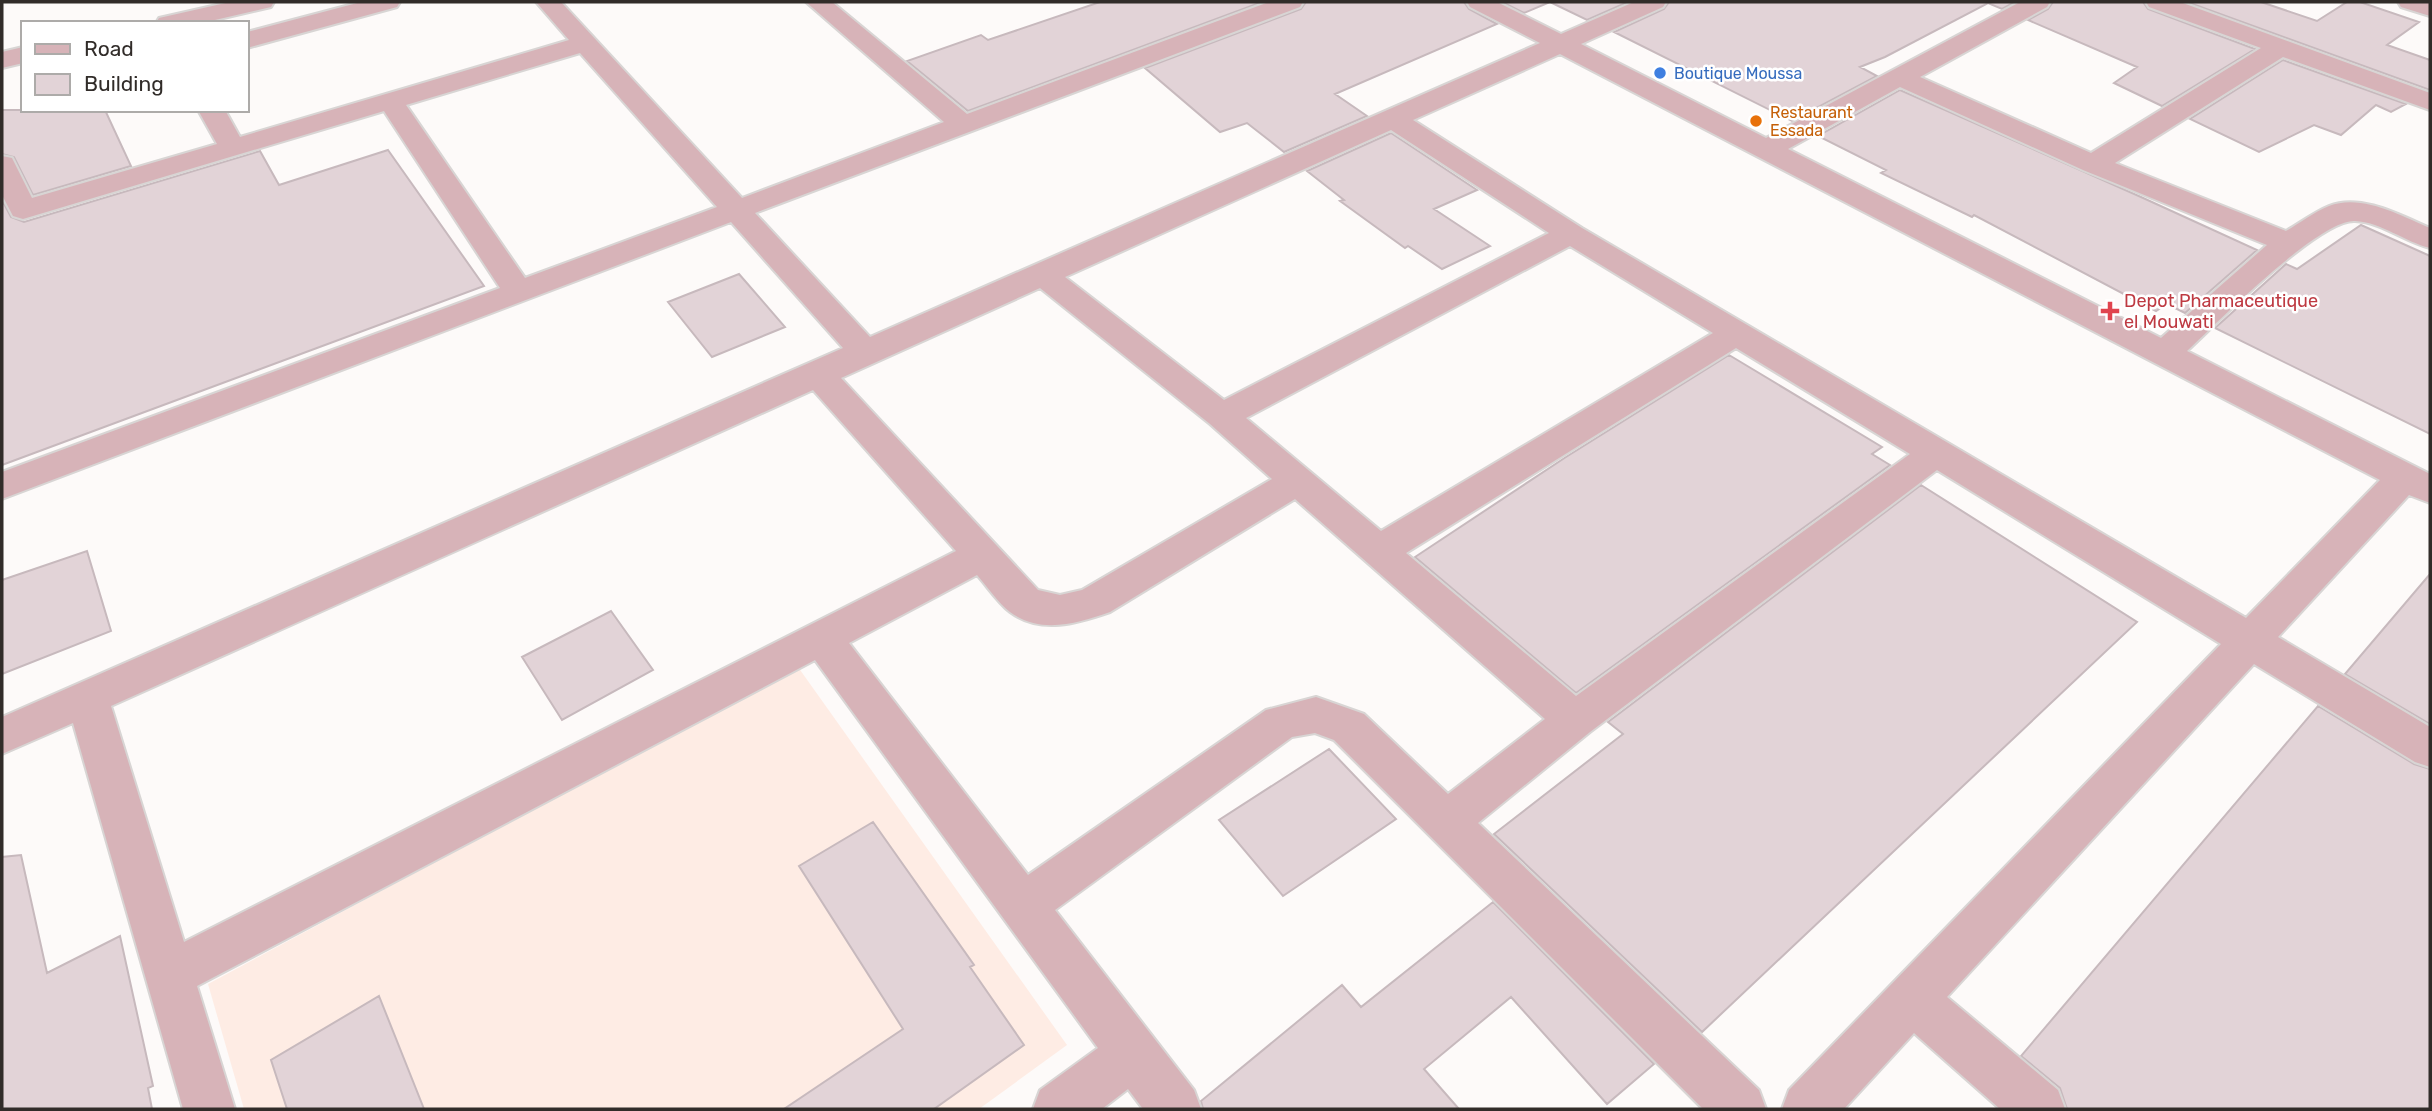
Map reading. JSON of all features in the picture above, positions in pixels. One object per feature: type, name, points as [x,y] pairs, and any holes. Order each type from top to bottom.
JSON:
[{"type":"street","points":[[177,21],[262,2]]},
{"type":"street","points":[[287,2],[302,25]]},
{"type":"street","points":[[248,40],[387,2]]},
{"type":"street","points":[[548,2],[864,352]]},
{"type":"street","points":[[818,2],[963,124]]},
{"type":"street","points":[[2,485],[963,124],[1245,8],[1291,2]]},
{"type":"street","points":[[1479,2],[2417,483],[2251,639],[1808,1109]]},
{"type":"street","points":[[2,736],[1654,2]]},
{"type":"street","points":[[1767,149],[2038,2]]},
{"type":"street","points":[[2158,2],[2430,103]]},
{"type":"street","points":[[2410,2],[2430,9]]},
{"type":"street","points":[[2,164],[13,213],[585,43]]},
{"type":"street","points":[[2093,164],[2281,47]]},
{"type":"street","points":[[2,60],[21,55]]},
{"type":"street","points":[[1899,77],[2093,164],[2288,243]]},
{"type":"street","points":[[390,101],[519,292]]},
{"type":"street","points":[[212,112],[233,148]]},
{"type":"street","points":[[1391,118],[1571,234],[2251,639],[2430,749]]},
{"type":"street","points":[[2164,353],[2288,243],[2339,212],[2358,212],[2379,217],[2430,239]]},
{"type":"street","points":[[1222,416],[1571,234]]},
{"type":"street","points":[[1042,274],[1222,416],[1575,720]]},
{"type":"street","points":[[1379,551],[1737,332]]},
{"type":"street","points":[[817,373],[1024,601],[1046,611],[1070,610],[1096,601],[1297,481]]},
{"type":"street","points":[[1447,821],[1575,720],[1937,452]]},
{"type":"street","points":[[169,975],[982,555]]},
{"type":"street","points":[[822,638],[1175,1109]]},
{"type":"street","points":[[88,698],[209,1109]]},
{"type":"street","points":[[1022,906],[1281,722],[1316,715],[1349,727],[1740,1109]]},
{"type":"street","points":[[1912,999],[2039,1109]]},
{"type":"street","points":[[1059,1109],[1134,1054]]},
{"type":"shaded area","points":[[798,667],[1067,1045],[979,1109],[244,1109],[208,984]]},
{"type":"building","points":[[1100,2],[1262,2],[968,111],[907,61],[981,35],[988,40]]},
{"type":"building","points":[[1306,2],[1464,2],[1469,9],[1497,24],[1335,94],[1367,116],[1284,152],[1247,123],[1220,132],[1145,68],[1301,9]]},
{"type":"building","points":[[1502,2],[1550,2],[1524,13]]},
{"type":"building","points":[[1550,2],[1628,2],[1587,20]]},
{"type":"building","points":[[1669,2],[2015,2],[2002,9],[1988,3],[1885,57],[1860,67],[1877,76],[1792,121],[1614,32],[1664,9]]},
{"type":"building","points":[[2053,2],[2143,2],[2148,9],[2255,49],[2162,106],[2114,83],[2137,67],[2028,20],[2048,9]]},
{"type":"building","points":[[2187,2],[2261,2],[2317,21],[2347,2],[2360,2],[2419,22],[2387,45],[2430,60],[2430,90]]},
{"type":"building","points":[[2283,60],[2406,104],[2391,112],[2376,105],[2341,135],[2314,125],[2259,152],[2190,119]]},
{"type":"building","points":[[1900,90],[2257,250],[2185,313],[2167,304],[2156,311],[1974,215],[1972,217],[1881,173],[1886,170],[1818,136]]},
{"type":"building","points":[[2,110],[106,112],[131,166],[33,195],[14,157],[2,154]]},
{"type":"building","points":[[1391,133],[1477,190],[1434,209],[1490,246],[1442,269],[1408,246],[1405,248],[1340,201],[1344,200],[1307,171]]},
{"type":"building","points":[[388,150],[484,286],[2,465],[2,200],[11,217],[24,222],[260,151],[279,185]]},
{"type":"building","points":[[2361,225],[2430,256],[2430,434],[2215,328],[2286,264],[2297,269]]},
{"type":"building","points":[[739,274],[785,327],[712,357],[668,302]]},
{"type":"building","points":[[1729,355],[1882,447],[1872,454],[1890,465],[1576,693],[1415,557],[1566,457]]},
{"type":"building","points":[[1921,485],[2137,622],[1702,1032],[1494,834],[1623,734],[1608,722]]},
{"type":"building","points":[[87,551],[111,631],[2,674],[2,580]]},
{"type":"building","points":[[2430,574],[2430,724],[2345,674]]},
{"type":"building","points":[[611,611],[653,670],[562,720],[522,657]]},
{"type":"building","points":[[2318,706],[2414,764],[2430,769],[2430,1109],[2067,1109],[2060,1088],[2021,1056]]},
{"type":"building","points":[[1329,749],[1396,819],[1283,896],[1219,820]]},
{"type":"building","points":[[873,822],[974,965],[970,967],[1024,1045],[934,1109],[784,1109],[903,1029],[799,866]]},
{"type":"building","points":[[21,855],[47,973],[120,936],[153,1086],[148,1088],[152,1109],[2,1109],[2,857]]},
{"type":"building","points":[[1493,902],[1654,1064],[1607,1104],[1511,997],[1424,1069],[1459,1109],[1203,1109],[1201,1101],[1342,985],[1361,1007]]},
{"type":"building","points":[[379,996],[424,1109],[287,1109],[271,1060]]},
{"type":"place","name":"Boutique Moussa","points":[[1660,73]]},
{"type":"place","name":"Restaurant Essada","points":[[1756,121]]},
{"type":"place","name":"Depot Pharmaceutique el Mouwati","points":[[2110,311]]}]
